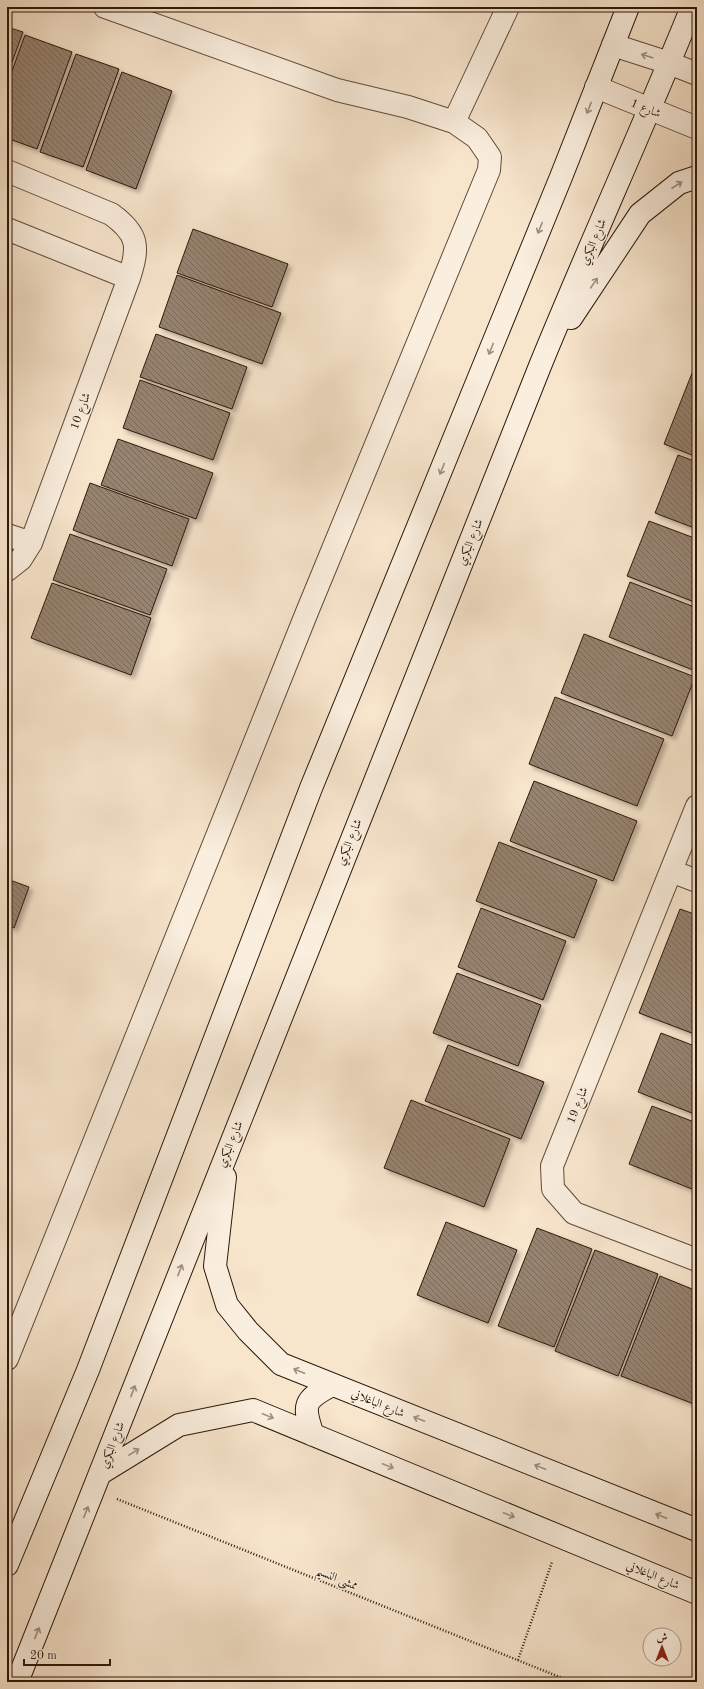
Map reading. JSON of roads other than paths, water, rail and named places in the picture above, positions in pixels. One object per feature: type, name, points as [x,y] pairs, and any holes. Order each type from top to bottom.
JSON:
[{"type":"main road","points":[[7,1359],[301,627],[489,170],[490,157],[477,138],[454,122],[408,107],[337,90],[105,7]]},
{"type":"main road","points":[[454,122],[508,7]]},
{"type":"main road","points":[[7,1565],[88,1370],[311,788],[561,177],[628,7]]},
{"type":"main road","name":"شارع البكري","points":[[17,1682],[541,362],[650,109],[692,7]]},
{"type":"main road","points":[[613,45],[669,63],[697,74]]},
{"type":"main road","name":"شارع 1","points":[[596,87],[697,128]]},
{"type":"main road","name":"شارع 10","points":[[7,170],[111,214],[123,223],[132,234],[136,246],[135,260],[129,278],[31,544],[21,559],[7,570]]},
{"type":"main road","points":[[541,362],[640,214],[679,182],[697,177]]},
{"type":"main road","points":[[7,229],[129,278]]},
{"type":"main road","points":[[7,535],[31,544]]},
{"type":"main road","name":"شارع 19","points":[[697,806],[552,1166],[553,1189],[574,1213],[697,1260]]},
{"type":"main road","points":[[671,871],[697,881]]},
{"type":"main road","name":"شارع الباغلاني","points":[[228,1148],[215,1266],[227,1305],[248,1331],[281,1364],[697,1530]]},
{"type":"main road","points":[[313,1435],[306,1416],[309,1401],[317,1393],[332,1385]]},
{"type":"main road","name":"شارع الباغلاني","points":[[98,1481],[179,1425],[254,1410],[697,1593]]}]
